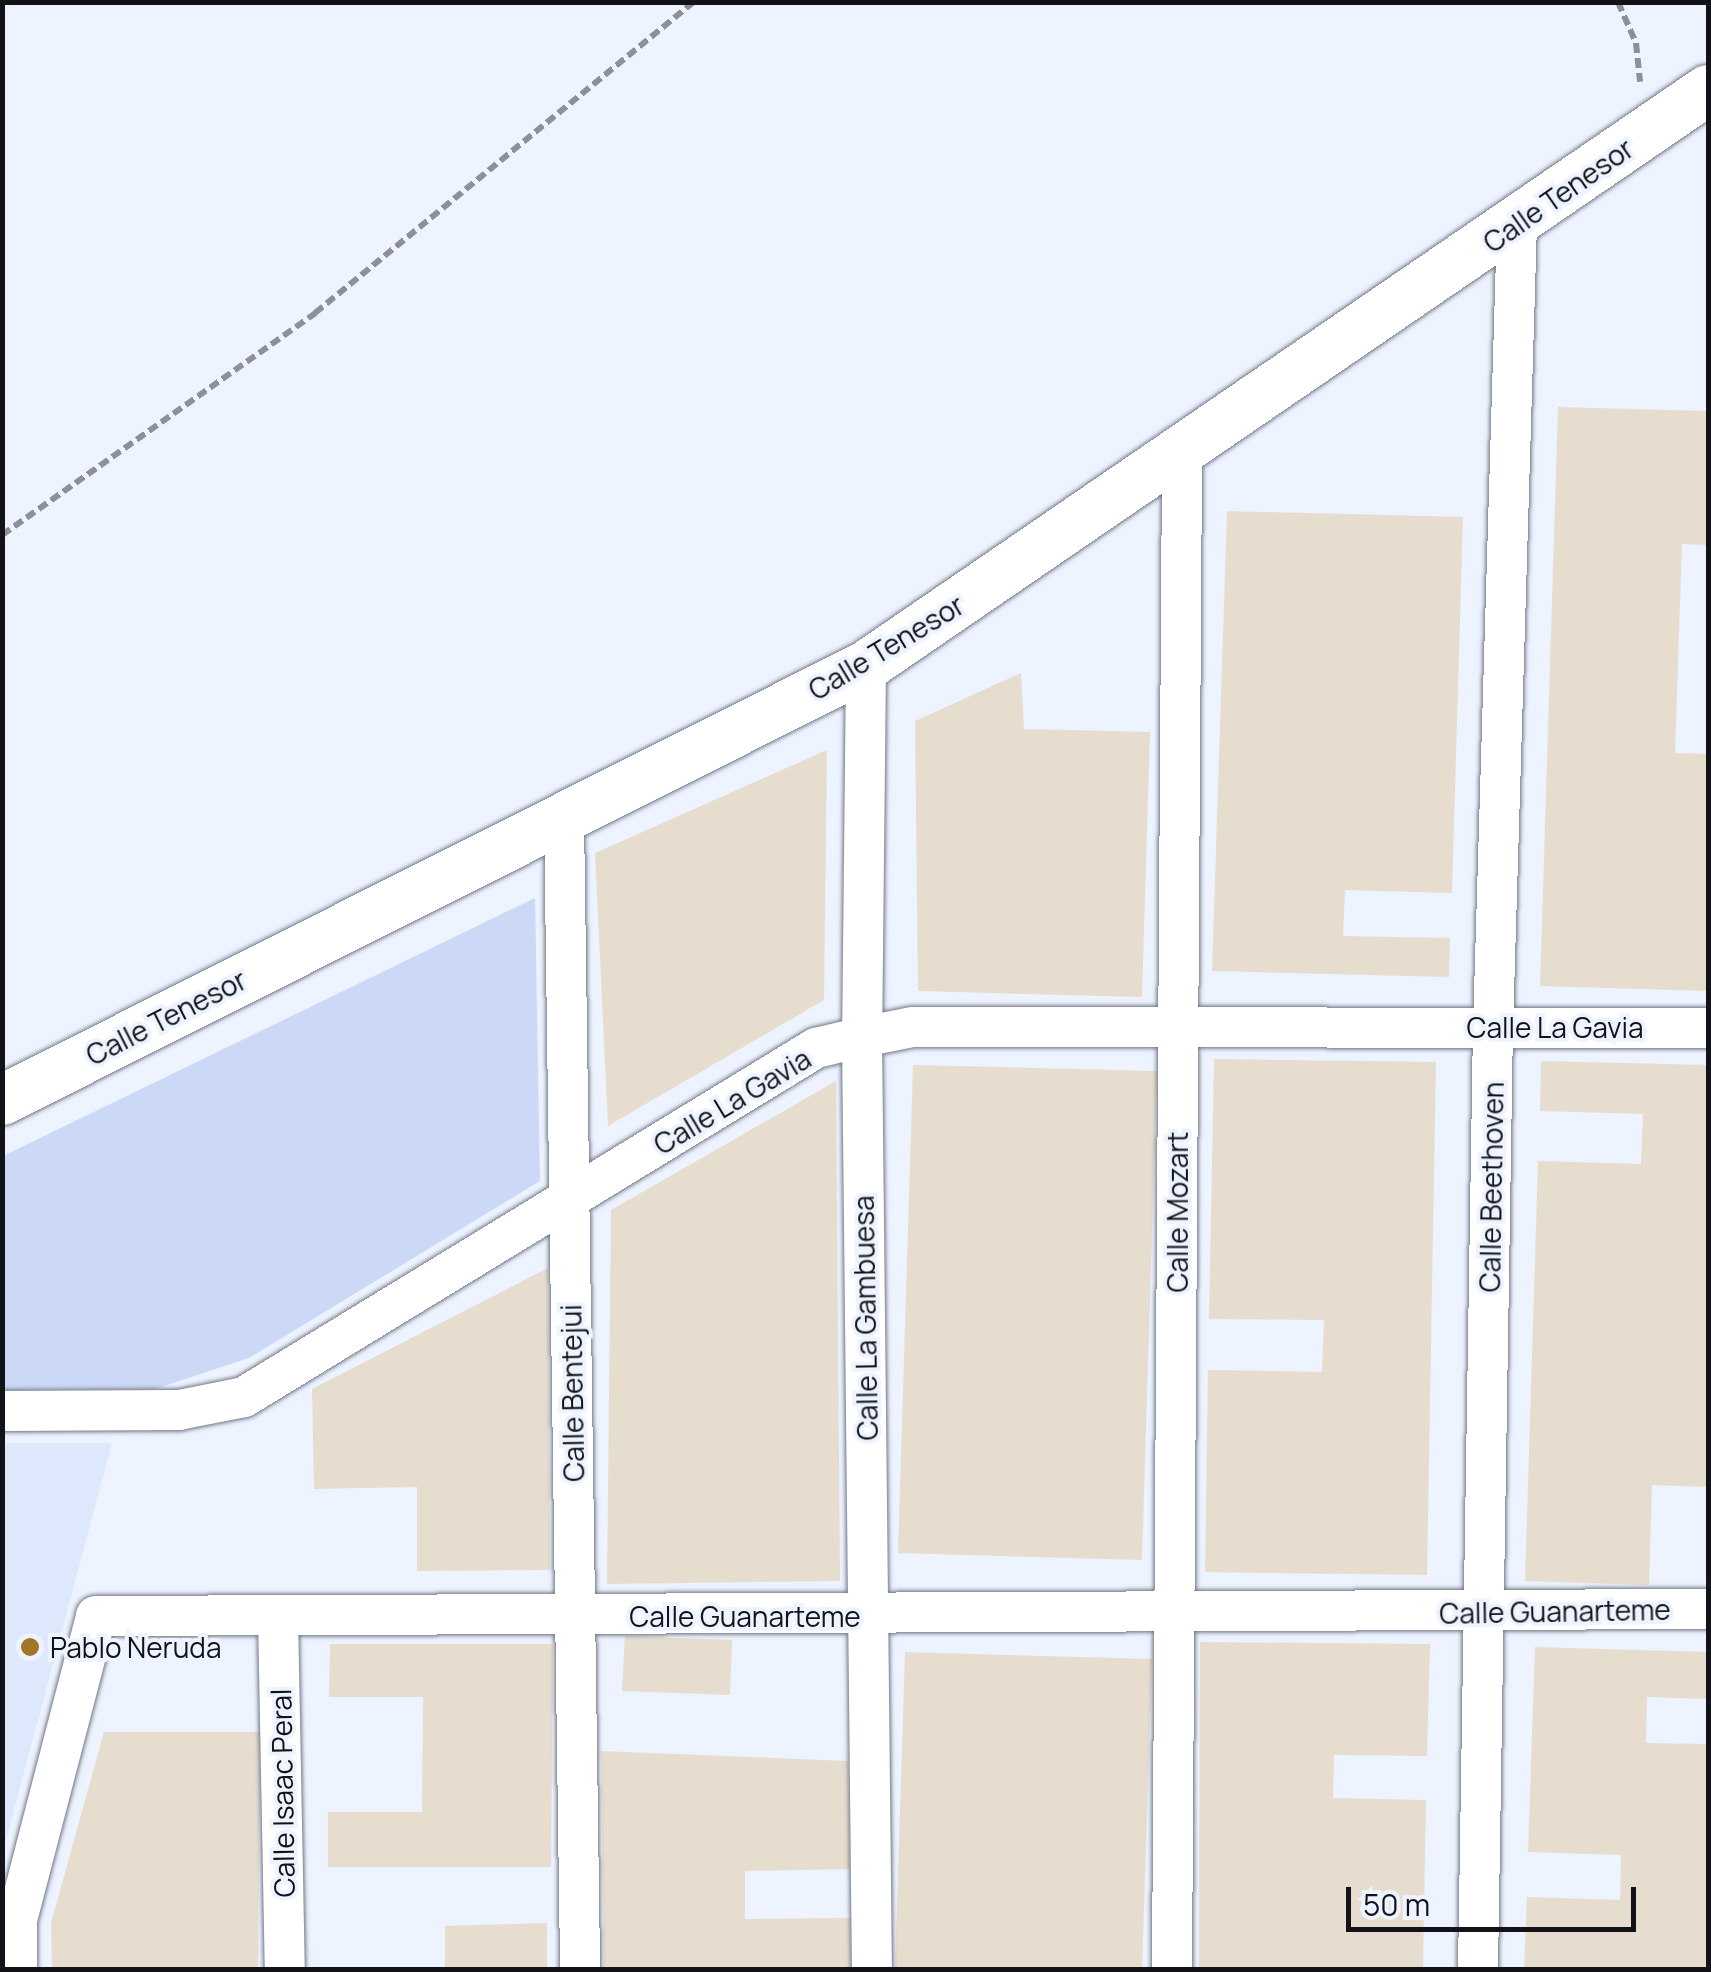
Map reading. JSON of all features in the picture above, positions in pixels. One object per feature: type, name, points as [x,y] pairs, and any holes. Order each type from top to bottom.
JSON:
[{"type":"street","name":"Calle Tenesor","points":[[2,1100],[866,666],[1182,454],[1708,90]]},
{"type":"street","name":"Calle Beethoven","points":[[1478,1970],[1493,1027],[1517,224]]},
{"type":"street","name":"Calle Mozart","points":[[1172,1970],[1182,454]]},
{"type":"street","name":"Calle La Gambuesa","points":[[866,666],[862,1037],[872,1970]]},
{"type":"street","name":"Calle Bentejui","points":[[564,817],[580,1970]]},
{"type":"street","name":"Calle La Gavia","points":[[2,1411],[179,1410],[244,1396],[816,1048],[862,1037],[913,1027],[1708,1028]]},
{"type":"street","name":"Calle Guanarteme","points":[[10,1921],[96,1616],[868,1617],[1708,1609]]},
{"type":"street","name":"Calle Isaac Peral","points":[[278,1616],[285,1970]]},
{"type":"street","points":[[10,1921],[17,1970]]},
{"type":"path","points":[[2,535],[315,313],[694,2]]},
{"type":"path","points":[[1618,2],[1636,43],[1644,134]]},
{"type":"shaded area","points":[[535,898],[540,1181],[249,1358],[155,1389],[3,1390],[3,1156]]},
{"type":"shaded area","name":"Pablo Neruda","points":[[2,1443],[112,1443],[3,1851]]},
{"type":"building","points":[[1558,407],[1708,411],[1708,545],[1682,544],[1675,753],[1708,754],[1708,991],[1540,986]]},
{"type":"building","points":[[1227,511],[1463,517],[1452,893],[1345,890],[1343,936],[1450,938],[1449,977],[1212,971]]},
{"type":"building","points":[[1021,673],[1024,729],[1150,732],[1142,997],[918,991],[915,721]]},
{"type":"building","points":[[827,750],[824,1000],[608,1126],[595,853]]},
{"type":"building","points":[[1214,1059],[1436,1062],[1427,1575],[1205,1572],[1208,1370],[1322,1372],[1324,1320],[1209,1319]]},
{"type":"building","points":[[1541,1061],[1708,1065],[1708,1487],[1652,1485],[1649,1585],[1525,1581],[1538,1161],[1641,1164],[1643,1114],[1540,1111]]},
{"type":"building","points":[[913,1065],[1157,1071],[1142,1560],[898,1553]]},
{"type":"building","points":[[836,1081],[840,1581],[607,1584],[611,1210]]},
{"type":"building","points":[[548,1268],[550,1570],[417,1571],[417,1487],[314,1489],[312,1389]]},
{"type":"building","points":[[625,1636],[732,1640],[730,1695],[622,1691]]},
{"type":"building","points":[[1200,1642],[1430,1644],[1427,1756],[1334,1755],[1333,1798],[1426,1800],[1423,1970],[1199,1970]]},
{"type":"building","points":[[330,1644],[553,1644],[551,1867],[328,1867],[328,1812],[422,1812],[423,1697],[329,1697]]},
{"type":"building","points":[[1535,1647],[1708,1652],[1708,1699],[1647,1697],[1646,1743],[1708,1744],[1708,1970],[1524,1970],[1527,1897],[1620,1900],[1621,1855],[1528,1852]]},
{"type":"building","points":[[905,1652],[1152,1659],[1142,1970],[895,1970]]},
{"type":"building","points":[[104,1732],[260,1732],[258,1970],[52,1970],[51,1923]]},
{"type":"building","points":[[601,1751],[848,1761],[850,1869],[745,1871],[745,1919],[850,1918],[851,1970],[604,1970]]},
{"type":"building","points":[[547,1923],[547,1970],[445,1970],[445,1926]]},
{"type":"place","name":"Pablo Neruda","points":[[30,1647]]}]
